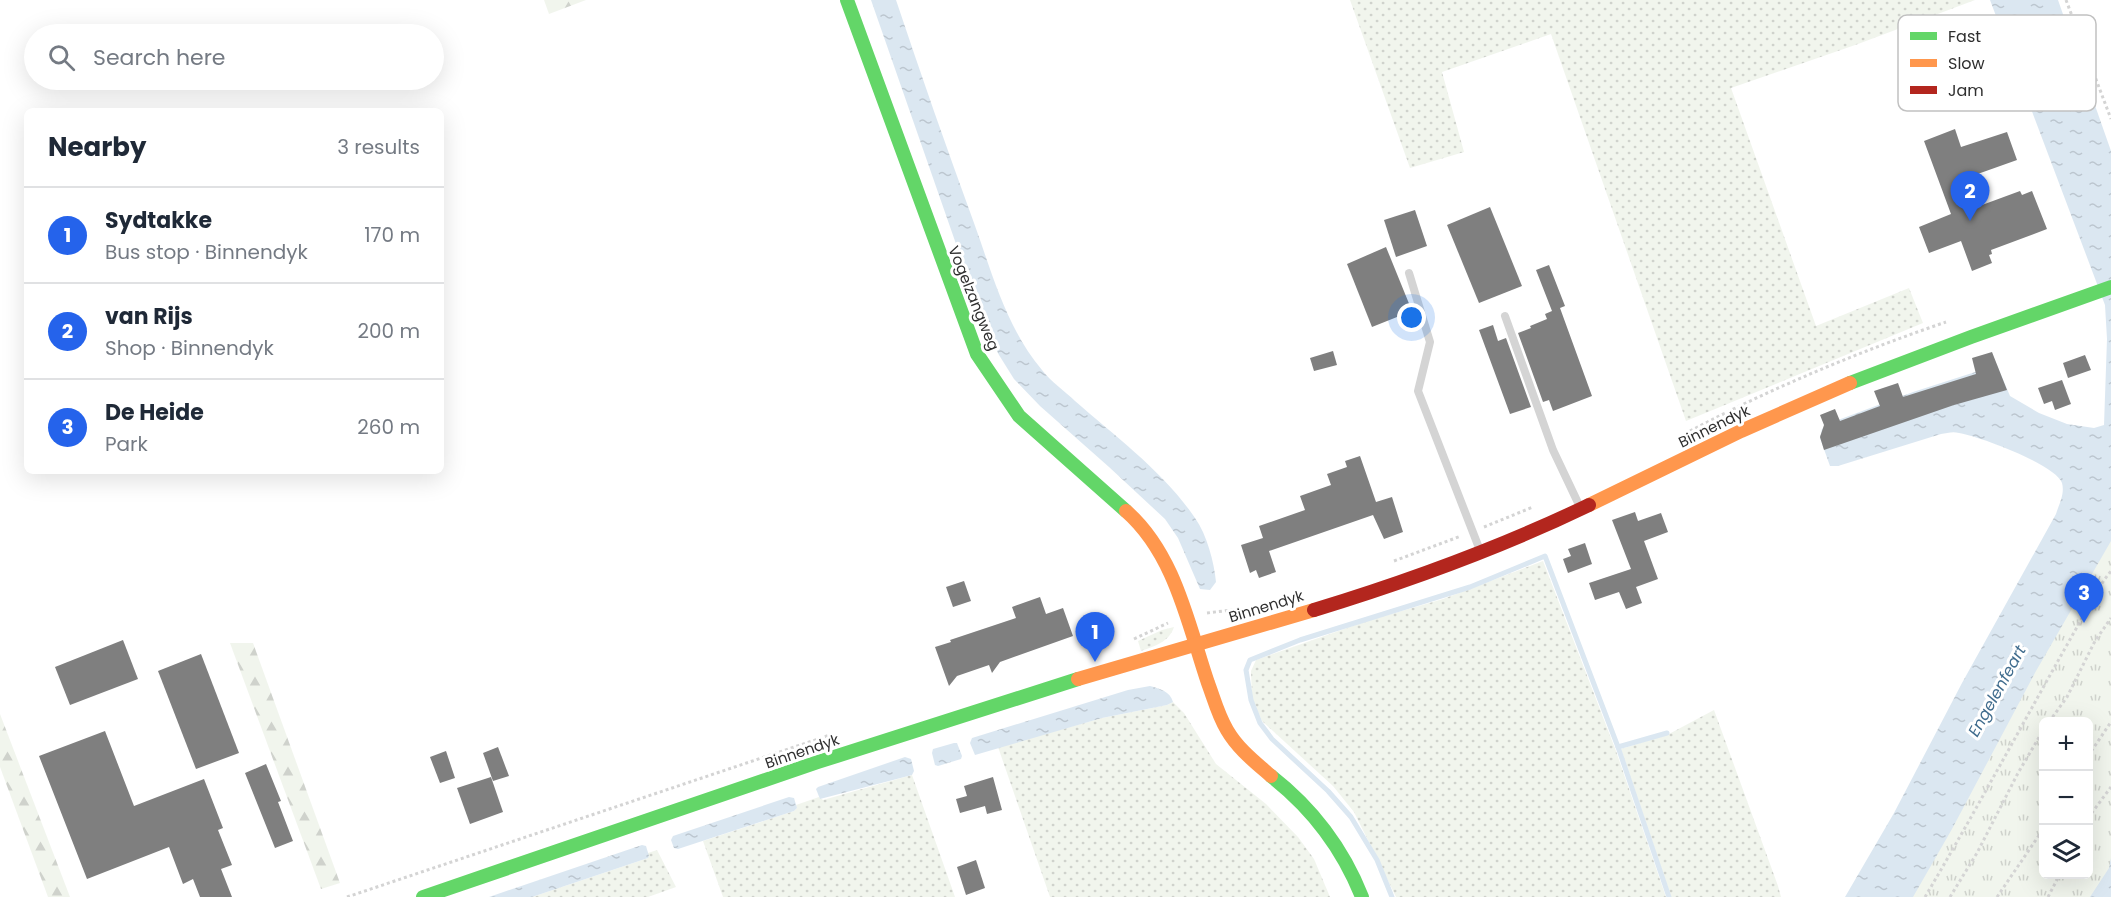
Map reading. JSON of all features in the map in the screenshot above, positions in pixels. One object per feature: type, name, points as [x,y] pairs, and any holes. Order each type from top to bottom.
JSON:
[{"type":"main road","name":"Vogelzangweg","points":[[847,0],[977,354],[1019,416],[1137,520],[1153,540],[1169,568],[1213,697],[1230,735],[1252,761],[1285,787],[1322,827],[1341,853],[1362,897]]},
{"type":"main road","name":"Binnendyk","points":[[423,897],[852,751],[1055,686],[1389,586],[1481,553],[1582,510],[1738,432],[1819,396],[1907,360],[2104,289]]},
{"type":"lane","points":[[1409,273],[1430,342],[1419,391],[1481,553]]},
{"type":"lane","points":[[1505,316],[1553,450],[1582,510]]},
{"type":"path","points":[[2066,0],[2072,15]]},
{"type":"path","points":[[2096,79],[2111,119]]},
{"type":"path","name":"Binnendyk","points":[[1686,432],[1792,382],[1904,336],[1951,320]]},
{"type":"path","points":[[1389,563],[1535,506]]},
{"type":"path","points":[[1925,897],[2017,735],[2042,686],[2111,571]]},
{"type":"path","name":"Binnendyk","points":[[1214,611],[1246,609]]},
{"type":"path","points":[[1132,640],[1163,625],[1187,618]]},
{"type":"path","points":[[2053,717],[2067,697],[2095,641],[2111,618]]},
{"type":"path","points":[[2093,749],[2111,722]]},
{"type":"path","points":[[1950,897],[1977,853],[2039,736]]},
{"type":"path","points":[[2093,811],[2111,787]]},
{"type":"path","points":[[1997,897],[2039,834]]},
{"type":"path","points":[[2048,897],[2057,879]]},
{"type":"green space","points":[[544,0],[586,0],[549,14]]},
{"type":"green space","points":[[1350,0],[1975,0],[1935,15],[1898,15],[1898,29],[1731,88],[1816,326],[1909,288],[1923,323],[1686,421],[1551,34],[1442,72],[1464,152],[1410,168]]},
{"type":"green space","points":[[2111,525],[2111,897],[1907,897]]},
{"type":"green space","points":[[1543,561],[1616,751],[1666,897],[1396,897],[1354,812],[1333,786],[1262,721],[1252,698],[1251,671],[1256,660],[1367,621],[1443,599]]},
{"type":"green space","points":[[1174,627],[1165,640],[1141,651],[1138,641]]},
{"type":"green space","points":[[230,643],[253,643],[340,883],[321,889]]},
{"type":"green space","points":[[1173,702],[1184,713],[1216,764],[1266,804],[1298,837],[1314,859],[1330,897],[1050,897],[998,747],[1102,718]]},
{"type":"green space","points":[[1714,710],[1781,897],[1671,897],[1621,749],[1669,734]]},
{"type":"green space","points":[[0,714],[70,897],[48,897],[0,767]]},
{"type":"green space","points":[[912,775],[955,897],[723,897],[703,841],[794,811],[797,808],[796,805],[819,797],[823,800]]},
{"type":"green space","points":[[657,850],[676,887],[648,897],[532,897],[648,858],[648,853]]},
{"type":"water","points":[[871,0],[896,0],[994,281],[1019,337],[1050,378],[1139,456],[1183,501],[1203,532],[1209,549],[1216,582],[1210,590],[1200,589],[1178,538],[1165,519],[1040,406],[1014,379],[999,355],[986,330]]},
{"type":"water","name":"Engelenfeart","points":[[1990,0],[2058,0],[2063,15],[1996,15]]},
{"type":"water","name":"Engelenfeart","points":[[2096,108],[2111,151],[2111,541],[2036,671],[1913,897],[1845,897],[1894,813],[1962,683],[2056,514],[2063,487],[2057,476],[2032,460],[1983,440],[1954,432],[1838,466],[1830,466],[1820,438],[1822,429],[1830,423],[1913,392],[1997,365],[2010,396],[2039,413],[2067,424],[2094,428],[2104,425],[2107,339],[2105,305],[2032,111],[2096,111]]},
{"type":"water","points":[[1150,686],[1167,693],[1173,702],[1102,718],[975,755],[970,743],[972,738],[1128,690]]},
{"type":"water","points":[[957,743],[961,759],[935,765],[933,749]]},
{"type":"water","points":[[905,757],[911,759],[914,771],[912,775],[820,799],[816,789],[818,787]]},
{"type":"water","points":[[789,797],[794,798],[797,808],[794,811],[678,849],[674,848],[671,840],[673,836]]},
{"type":"water","points":[[642,845],[646,846],[648,858],[532,897],[489,897]]},
{"type":"water","points":[[2111,858],[2111,897],[2090,897],[2109,868]]},
{"type":"building","points":[[1955,129],[1961,147],[2007,132],[2017,160],[1972,176],[1982,205],[2020,191],[2022,195],[2032,191],[2047,229],[1991,250],[1992,254],[1989,255],[1992,263],[1972,271],[1961,241],[1929,253],[1919,227],[1951,214],[1924,141]]},
{"type":"building","points":[[1490,207],[1522,286],[1479,303],[1447,225]]},
{"type":"building","points":[[1415,210],[1427,246],[1396,257],[1384,220]]},
{"type":"building","points":[[1386,247],[1412,311],[1372,327],[1347,264]]},
{"type":"building","points":[[1549,265],[1565,306],[1560,308],[1592,396],[1553,411],[1549,400],[1543,402],[1518,333],[1547,319],[1545,314],[1552,311],[1536,270]]},
{"type":"building","points":[[1493,325],[1498,341],[1506,338],[1531,407],[1510,414],[1479,330]]},
{"type":"building","points":[[1333,351],[1337,365],[1314,371],[1310,358]]},
{"type":"building","points":[[1992,352],[2007,390],[1954,405],[1824,450],[1820,437],[1824,425],[1820,415],[1835,409],[1840,421],[1880,406],[1874,391],[1898,383],[1903,397],[1976,374],[1972,358]]},
{"type":"building","points":[[2085,355],[2091,370],[2068,378],[2063,363]]},
{"type":"building","points":[[2062,380],[2071,404],[2055,410],[2052,401],[2044,404],[2038,388]]},
{"type":"building","points":[[1360,456],[1376,502],[1392,497],[1403,532],[1384,539],[1373,515],[1269,551],[1276,572],[1259,578],[1256,570],[1250,573],[1241,545],[1263,538],[1259,526],[1305,510],[1300,496],[1331,485],[1327,474],[1347,467],[1345,461]]},
{"type":"building","points":[[1635,512],[1638,521],[1661,513],[1668,532],[1644,541],[1658,579],[1636,587],[1642,603],[1626,609],[1619,592],[1595,600],[1589,583],[1631,569],[1612,520]]},
{"type":"building","points":[[1585,543],[1592,564],[1568,573],[1563,559],[1571,556],[1568,549]]},
{"type":"building","points":[[964,581],[971,601],[953,607],[946,587]]},
{"type":"building","points":[[1040,597],[1046,614],[1063,608],[1073,636],[1000,662],[992,673],[989,665],[957,676],[949,686],[935,647],[1016,618],[1012,607]]},
{"type":"building","points":[[123,640],[138,679],[70,705],[55,667]]},
{"type":"building","points":[[201,654],[239,753],[196,769],[158,671]]},
{"type":"building","points":[[105,731],[134,806],[204,779],[223,828],[218,830],[232,865],[221,869],[232,897],[200,897],[193,879],[183,884],[169,847],[87,879],[39,756]]},
{"type":"building","points":[[498,747],[509,776],[493,781],[483,753]]},
{"type":"building","points":[[446,751],[455,778],[440,783],[430,757]]},
{"type":"building","points":[[266,764],[281,801],[278,802],[293,841],[275,848],[245,773]]},
{"type":"building","points":[[491,777],[503,812],[470,824],[457,788]]},
{"type":"building","points":[[993,777],[1002,810],[987,814],[985,806],[960,813],[956,799],[967,796],[964,786]]},
{"type":"building","points":[[976,860],[985,888],[966,895],[957,867]]},
{"type":"waterway","points":[[1392,897],[1377,860],[1351,817],[1328,791],[1272,739],[1260,723],[1251,700],[1246,670],[1250,660],[1300,640],[1470,587],[1545,556],[1618,747],[1669,897]]},
{"type":"waterway","points":[[1618,747],[1667,733]]},
{"type":"traffic: fast","points":[[847,0],[977,354],[1019,416],[1126,511]]},
{"type":"traffic: fast","points":[[1850,383],[2111,287]]},
{"type":"traffic: fast","points":[[423,897],[818,762],[1078,679]]},
{"type":"traffic: fast","points":[[1271,776],[1300,802],[1325,831],[1346,862],[1362,897]]},
{"type":"traffic: slow","points":[[1589,505],[1741,431],[1850,383]]},
{"type":"traffic: slow","points":[[1126,511],[1143,528],[1168,569],[1178,591],[1219,713],[1231,737],[1271,776]]},
{"type":"traffic: slow","points":[[1078,679],[1314,610]]},
{"type":"traffic: jam","points":[[1314,610],[1454,563],[1589,505]]},
{"type":"place","name":"van Rijs","points":[[1970,221]]},
{"type":"place","name":"De Heide","points":[[2084,623]]},
{"type":"place","name":"Sydtakke","points":[[1095,662]]}]
